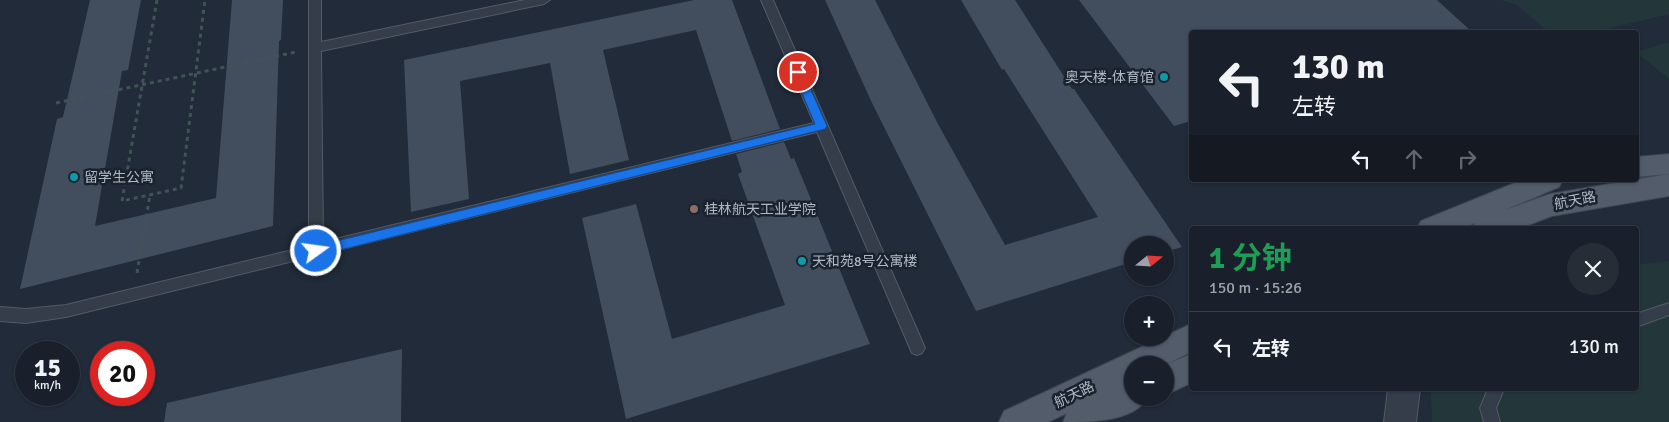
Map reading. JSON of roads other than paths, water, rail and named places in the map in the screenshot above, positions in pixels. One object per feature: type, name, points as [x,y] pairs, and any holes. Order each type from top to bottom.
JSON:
[{"type":"main road","points":[[1639,167],[1669,164]]},
{"type":"main road","name":"航天路","points":[[1439,226],[1545,182]]},
{"type":"main road","name":"航天路","points":[[1494,226],[1550,205],[1669,186]]},
{"type":"main road","name":"航天路","points":[[1152,356],[1189,339]]},
{"type":"main road","name":"航天路","points":[[1015,422],[1124,369]]},
{"type":"main road","points":[[1174,376],[1189,369]]},
{"type":"main road","name":"航天路","points":[[1079,422],[1124,400]]},
{"type":"street","points":[[1400,422],[1404,391]]},
{"type":"lane","points":[[315,0],[316,251]]},
{"type":"lane","points":[[314,48],[544,0]]},
{"type":"lane","points":[[767,0],[918,348]]},
{"type":"lane","points":[[0,314],[26,316],[66,311],[822,126]]},
{"type":"lane","points":[[1639,320],[1669,309]]},
{"type":"lane","points":[[1492,422],[1488,408],[1495,391]]},
{"type":"place","name":"奥天楼-体育馆","points":[[1164,77]]},
{"type":"place","name":"留学生公寓","points":[[74,177]]},
{"type":"place","name":"桂林航天工业学院","points":[[694,209]]},
{"type":"place","name":"天和苑8号公寓楼","points":[[802,261]]}]
